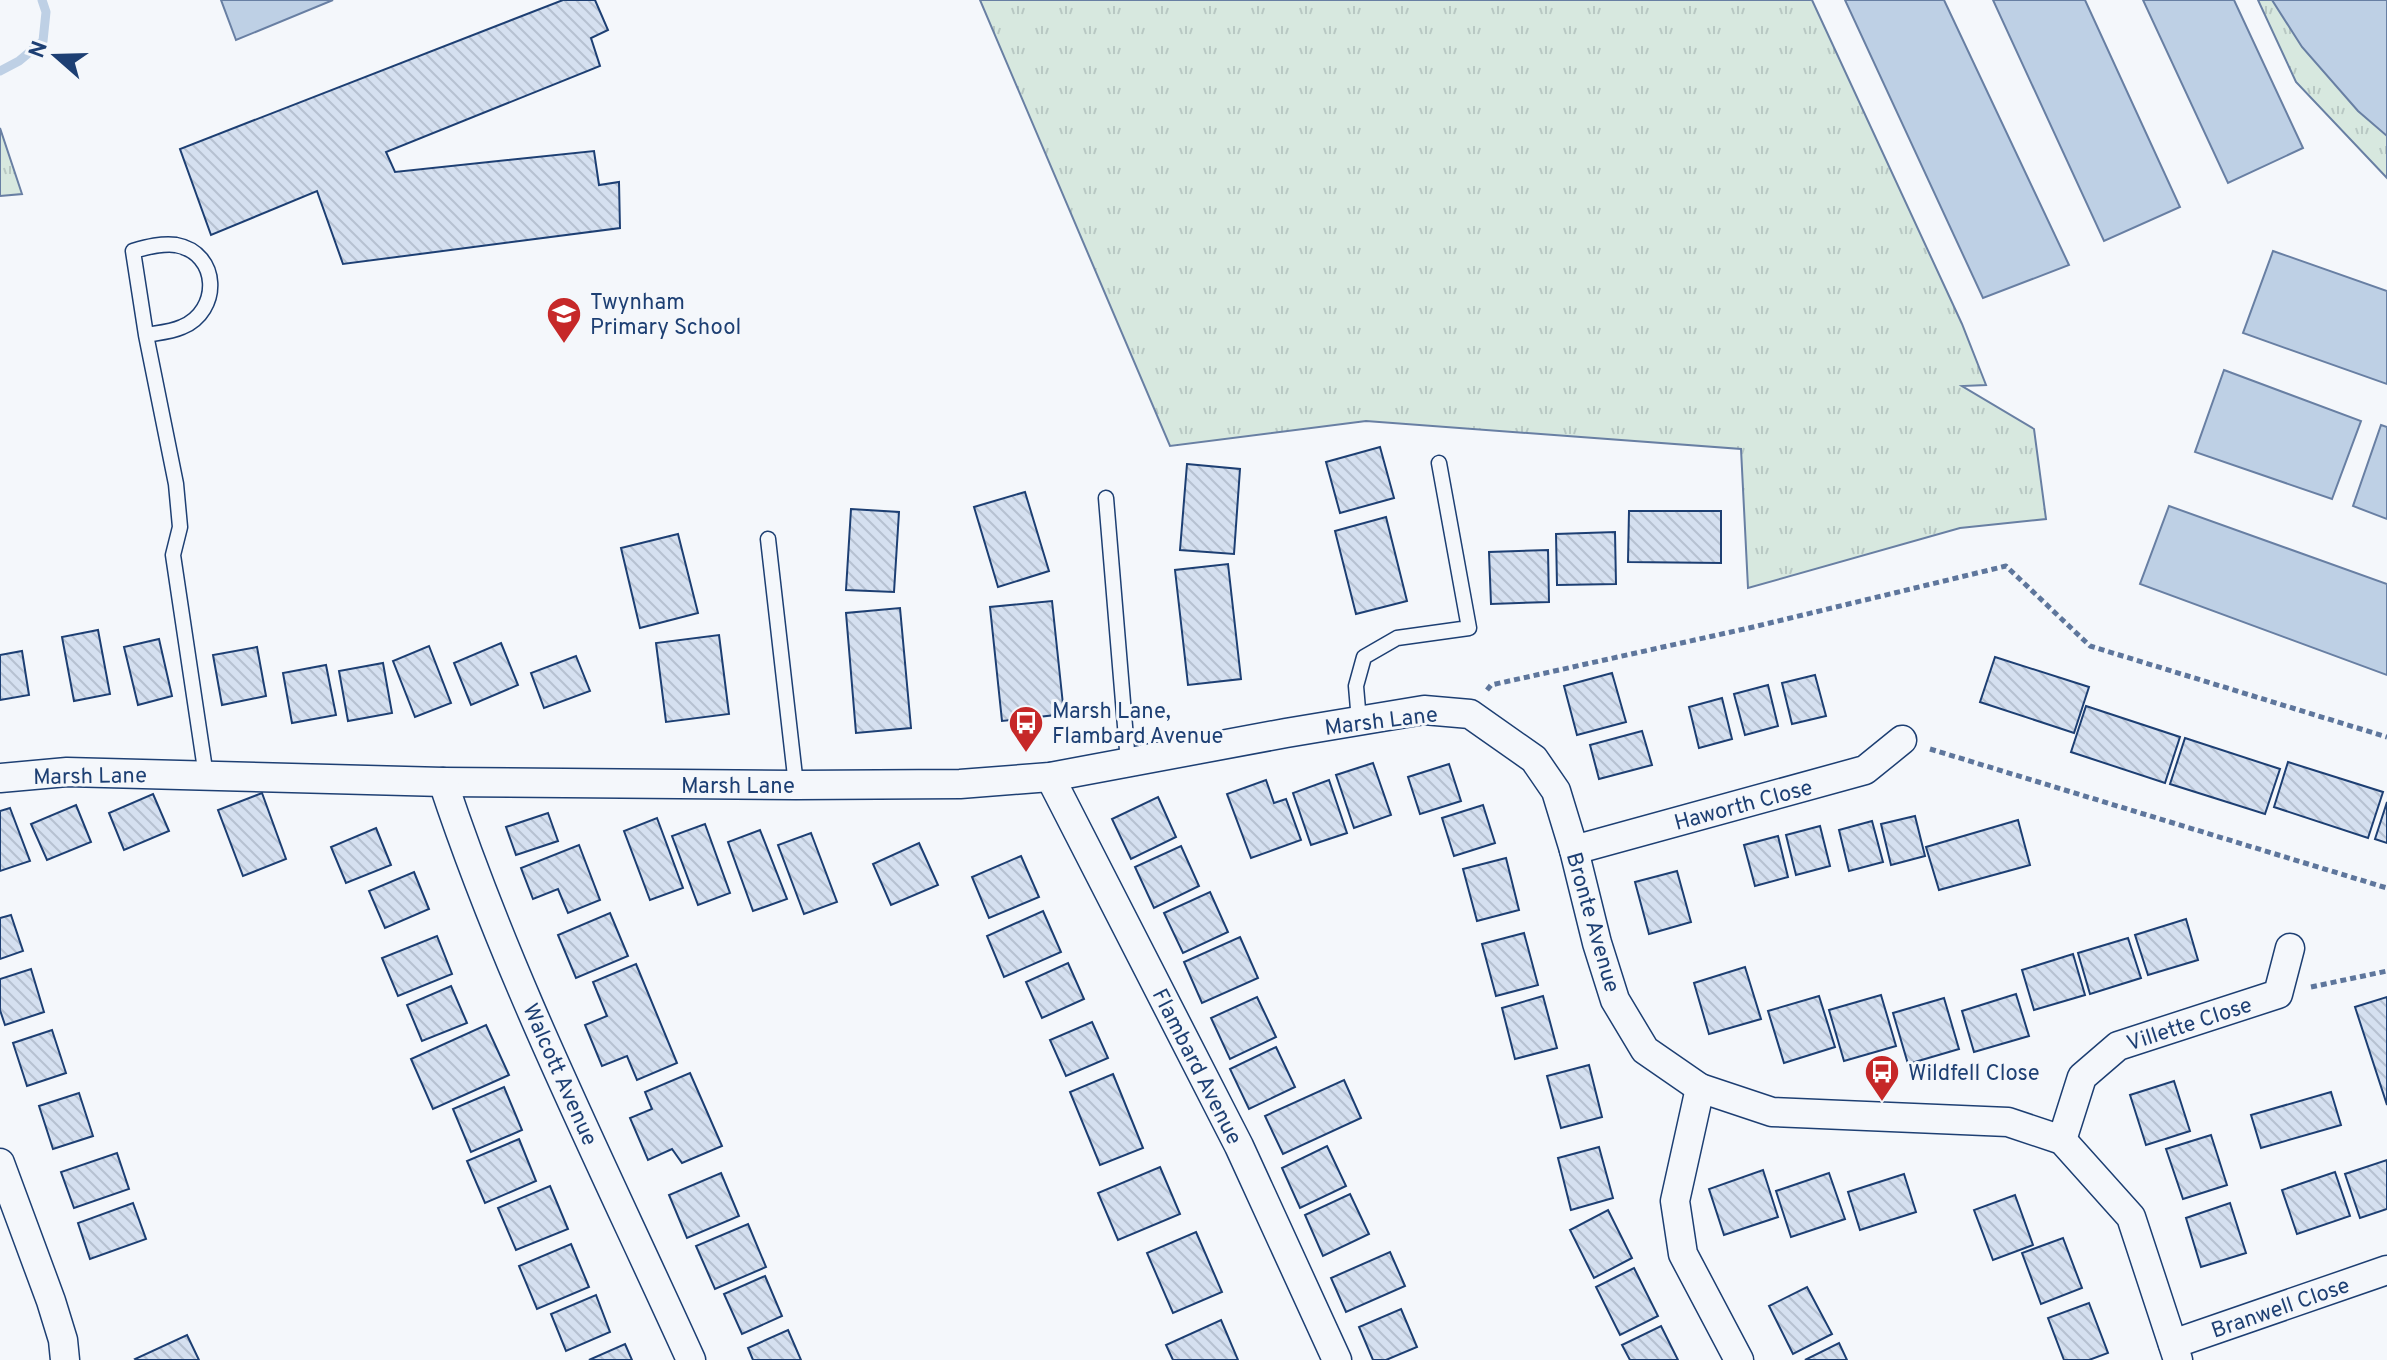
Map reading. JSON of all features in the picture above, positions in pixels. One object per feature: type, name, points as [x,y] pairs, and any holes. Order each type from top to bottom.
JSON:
[{"type":"street","name":"Marsh Lane","points":[[0,778],[67,772],[443,782],[960,784],[1050,777],[1424,710],[1470,714]]},
{"type":"street","name":"Bronte Avenue","points":[[1470,714],[1534,759],[1556,791],[1615,1000],[1645,1050],[1700,1088],[1772,1112],[2008,1122],[2062,1140],[2131,1217],[2176,1352]]},
{"type":"street","name":"Haworth Close","points":[[1574,850],[1865,770],[1902,740]]},
{"type":"street","name":"Flambard Avenue","points":[[1050,777],[1239,1146],[1337,1360]]},
{"type":"street","name":"Walcott Avenue","points":[[443,782],[463,843],[534,1015],[691,1360]]},
{"type":"street","name":"Villette Close","points":[[2062,1140],[2082,1077],[2118,1046],[2278,994],[2290,948]]},
{"type":"street","points":[[1700,1088],[1675,1201],[1683,1254],[1739,1360]]},
{"type":"street","points":[[0,1163],[51,1301],[63,1340],[65,1360]]},
{"type":"street","name":"Branwell Close","points":[[2176,1352],[2387,1270]]},
{"type":"lane","points":[[146,335],[182,328],[195,320],[209,298],[212,280],[205,264],[191,251],[176,245],[153,245],[133,251],[146,335],[176,484],[180,527],[173,555],[206,776]]},
{"type":"lane","points":[[1359,721],[1356,686],[1364,657],[1397,638],[1469,628],[1439,463]]},
{"type":"lane","points":[[1106,498],[1128,762]]},
{"type":"lane","points":[[768,539],[796,785]]},
{"type":"path","points":[[1470,714],[1491,685],[1749,628],[2006,566],[2090,646],[2387,737]]},
{"type":"path","points":[[1902,740],[2387,888]]},
{"type":"path","points":[[2278,994],[2387,971]]},
{"type":"green space","points":[[980,0],[1812,0],[1962,324],[1986,385],[1962,386],[2034,429],[2046,519],[1960,528],[1748,588],[1741,449],[1366,421],[1170,446]]},
{"type":"green space","points":[[2258,0],[2387,0],[2387,178],[2296,82]]},
{"type":"green space","points":[[0,128],[22,194],[0,196]]},
{"type":"water","points":[[221,0],[333,0],[236,40]]},
{"type":"water","points":[[1845,0],[1944,0],[2069,265],[1983,298]]},
{"type":"water","points":[[1993,0],[2085,0],[2180,207],[2104,241]]},
{"type":"water","points":[[2143,0],[2234,0],[2303,148],[2228,183]]},
{"type":"water","points":[[2272,0],[2387,0],[2387,136],[2358,111],[2302,47]]},
{"type":"water","points":[[2273,251],[2387,291],[2387,384],[2243,333]]},
{"type":"water","points":[[2224,370],[2361,421],[2332,499],[2195,452]]},
{"type":"water","points":[[2381,425],[2387,427],[2387,519],[2353,506]]},
{"type":"water","points":[[2169,506],[2387,584],[2387,675],[2140,584]]},
{"type":"building","name":"Twynham Primary School","points":[[563,0],[595,0],[608,30],[591,38],[600,66],[386,152],[395,172],[594,151],[599,185],[619,182],[620,228],[343,264],[317,191],[211,235],[180,149]]},
{"type":"building","points":[[1380,447],[1394,498],[1340,513],[1326,462]]},
{"type":"building","points":[[1187,464],[1240,469],[1234,554],[1180,550]]},
{"type":"building","points":[[1025,492],[1049,571],[998,587],[974,507]]},
{"type":"building","points":[[851,509],[899,512],[894,592],[846,590]]},
{"type":"building","points":[[1629,511],[1721,511],[1721,563],[1628,562]]},
{"type":"building","points":[[1386,517],[1407,601],[1356,614],[1335,531]]},
{"type":"building","points":[[1615,532],[1616,584],[1557,585],[1556,534]]},
{"type":"building","points":[[678,534],[698,613],[640,628],[621,548]]},
{"type":"building","points":[[1548,550],[1549,602],[1491,604],[1489,552]]},
{"type":"building","points":[[1228,564],[1241,679],[1188,685],[1175,570]]},
{"type":"building","points":[[1052,601],[1064,714],[1002,721],[990,607]]},
{"type":"building","points":[[900,608],[911,728],[856,733],[846,613]]},
{"type":"building","points":[[98,630],[110,694],[74,701],[62,637]]},
{"type":"building","points":[[719,635],[729,714],[666,722],[656,643]]},
{"type":"building","points":[[159,639],[172,696],[138,705],[124,647]]},
{"type":"building","points":[[501,643],[518,685],[471,705],[454,663]]},
{"type":"building","points":[[429,646],[451,703],[415,717],[393,661]]},
{"type":"building","points":[[257,647],[266,696],[222,705],[213,655]]},
{"type":"building","points":[[22,651],[29,695],[0,700],[0,655]]},
{"type":"building","points":[[576,656],[590,691],[544,708],[531,673]]},
{"type":"building","points":[[1995,657],[2089,687],[2074,733],[1980,702]]},
{"type":"building","points":[[383,663],[392,713],[348,721],[339,671]]},
{"type":"building","points":[[326,665],[336,715],[292,723],[283,673]]},
{"type":"building","points":[[1612,673],[1626,722],[1577,735],[1564,686]]},
{"type":"building","points":[[1815,675],[1826,716],[1792,724],[1782,683]]},
{"type":"building","points":[[1768,685],[1778,726],[1745,735],[1734,694]]},
{"type":"building","points":[[1722,698],[1732,739],[1699,748],[1689,707]]},
{"type":"building","points":[[2086,706],[2180,737],[2165,783],[2071,752]]},
{"type":"building","points":[[1642,731],[1652,765],[1599,779],[1590,745]]},
{"type":"building","points":[[2185,738],[2280,769],[2265,814],[2170,784]]},
{"type":"building","points":[[2288,762],[2383,792],[2368,838],[2274,807]]},
{"type":"building","points":[[1373,763],[1391,815],[1354,828],[1336,775]]},
{"type":"building","points":[[1449,764],[1461,801],[1420,814],[1408,777]]},
{"type":"building","points":[[1266,780],[1274,803],[1286,799],[1301,840],[1251,858],[1227,794]]},
{"type":"building","points":[[1329,780],[1347,833],[1311,845],[1293,793]]},
{"type":"building","points":[[262,793],[286,859],[243,876],[218,810]]},
{"type":"building","points":[[153,794],[169,831],[124,850],[109,813]]},
{"type":"building","points":[[1158,797],[1176,837],[1131,859],[1112,819]]},
{"type":"building","points":[[2387,802],[2387,843],[2375,839]]},
{"type":"building","points":[[76,805],[91,842],[47,860],[31,824]]},
{"type":"building","points":[[1483,805],[1495,843],[1454,856],[1442,818]]},
{"type":"building","points":[[10,808],[30,861],[0,871],[0,811]]},
{"type":"building","points":[[548,813],[558,841],[516,855],[506,827]]},
{"type":"building","points":[[1915,816],[1925,856],[1891,865],[1881,824]]},
{"type":"building","points":[[657,818],[683,888],[650,900],[624,831]]},
{"type":"building","points":[[2018,820],[2030,865],[1939,890],[1926,847]]},
{"type":"building","points":[[1872,821],[1883,862],[1849,871],[1839,830]]},
{"type":"building","points":[[705,824],[730,893],[698,905],[672,836]]},
{"type":"building","points":[[1820,826],[1830,866],[1796,875],[1786,835]]},
{"type":"building","points":[[376,828],[391,865],[346,883],[331,847]]},
{"type":"building","points":[[760,830],[787,899],[753,911],[728,842]]},
{"type":"building","points":[[811,833],[837,902],[804,914],[778,845]]},
{"type":"building","points":[[1778,836],[1788,877],[1755,886],[1744,845]]},
{"type":"building","points":[[919,843],[938,885],[891,905],[873,864]]},
{"type":"building","points":[[579,845],[600,900],[568,913],[558,889],[533,899],[521,868]]},
{"type":"building","points":[[1181,846],[1199,886],[1154,908],[1135,867]]},
{"type":"building","points":[[1021,856],[1039,897],[989,918],[972,877]]},
{"type":"building","points":[[1506,858],[1519,910],[1477,921],[1463,869]]},
{"type":"building","points":[[1677,871],[1691,922],[1649,934],[1635,882]]},
{"type":"building","points":[[414,872],[429,909],[385,928],[369,891]]},
{"type":"building","points":[[1210,892],[1228,932],[1183,953],[1164,913]]},
{"type":"building","points":[[1043,911],[1061,952],[1004,977],[987,936]]},
{"type":"building","points":[[610,913],[628,956],[576,978],[558,935]]},
{"type":"building","points":[[11,915],[23,951],[0,959],[0,918]]},
{"type":"building","points":[[2186,919],[2198,960],[2148,975],[2135,935]]},
{"type":"building","points":[[1524,933],[1538,985],[1496,996],[1482,944]]},
{"type":"building","points":[[437,936],[452,974],[398,996],[382,958]]},
{"type":"building","points":[[1240,937],[1258,978],[1202,1003],[1184,962]]},
{"type":"building","points":[[2128,938],[2141,978],[2090,994],[2078,953]]},
{"type":"building","points":[[2073,954],[2085,995],[2034,1010],[2022,970]]},
{"type":"building","points":[[1068,963],[1084,999],[1042,1018],[1026,982]]},
{"type":"building","points":[[636,964],[677,1063],[637,1080],[627,1056],[602,1066],[585,1025],[607,1016],[593,982]]},
{"type":"building","points":[[1745,967],[1761,1019],[1709,1034],[1694,983]]},
{"type":"building","points":[[31,969],[44,1012],[5,1025],[0,1010],[0,979]]},
{"type":"building","points":[[451,986],[467,1023],[422,1041],[407,1005]]},
{"type":"building","points":[[2016,994],[2029,1036],[1974,1052],[1962,1011]]},
{"type":"building","points":[[1881,995],[1896,1046],[1844,1061],[1829,1010]]},
{"type":"building","points":[[1543,996],[1557,1048],[1515,1059],[1502,1008]]},
{"type":"building","points":[[1819,996],[1835,1047],[1784,1063],[1768,1011]]},
{"type":"building","points":[[1257,997],[1276,1037],[1230,1059],[1211,1018]]},
{"type":"building","points":[[2387,997],[2387,1105],[2355,1007]]},
{"type":"building","points":[[1944,998],[1959,1049],[1908,1064],[1893,1013]]},
{"type":"building","points":[[1092,1022],[1108,1058],[1066,1076],[1050,1040]]},
{"type":"building","points":[[486,1025],[509,1075],[433,1109],[411,1059]]},
{"type":"building","points":[[52,1030],[66,1073],[27,1086],[13,1043]]},
{"type":"building","points":[[1276,1047],[1295,1087],[1249,1109],[1230,1069]]},
{"type":"building","points":[[1589,1065],[1602,1117],[1561,1128],[1547,1076]]},
{"type":"building","points":[[690,1073],[722,1146],[682,1163],[672,1149],[648,1160],[630,1118],[652,1109],[645,1092]]},
{"type":"building","points":[[1113,1074],[1143,1148],[1100,1165],[1070,1092]]},
{"type":"building","points":[[1344,1080],[1361,1118],[1283,1154],[1265,1116]]},
{"type":"building","points":[[2174,1081],[2190,1131],[2146,1145],[2130,1095]]},
{"type":"building","points":[[504,1087],[522,1130],[471,1152],[453,1109]]},
{"type":"building","points":[[2331,1092],[2341,1125],[2261,1148],[2251,1115]]},
{"type":"building","points":[[79,1093],[93,1136],[53,1149],[39,1106]]},
{"type":"building","points":[[2211,1135],[2227,1185],[2183,1199],[2166,1149]]},
{"type":"building","points":[[519,1139],[536,1181],[485,1203],[467,1161]]},
{"type":"building","points":[[1327,1146],[1346,1186],[1300,1208],[1282,1168]]},
{"type":"building","points":[[1599,1147],[1613,1198],[1571,1210],[1558,1158]]},
{"type":"building","points":[[117,1153],[129,1189],[74,1208],[61,1172]]},
{"type":"building","points":[[2387,1160],[2387,1209],[2360,1218],[2345,1174]]},
{"type":"building","points":[[1160,1167],[1180,1214],[1118,1240],[1098,1193]]},
{"type":"building","points":[[1763,1170],[1778,1217],[1724,1235],[1709,1189]]},
{"type":"building","points":[[2335,1172],[2350,1216],[2297,1234],[2282,1190]]},
{"type":"building","points":[[721,1173],[739,1216],[687,1238],[669,1195]]},
{"type":"building","points":[[1829,1173],[1845,1219],[1791,1237],[1776,1191]]},
{"type":"building","points":[[1904,1174],[1916,1212],[1860,1230],[1848,1192]]},
{"type":"building","points":[[550,1186],[568,1229],[516,1250],[498,1208]]},
{"type":"building","points":[[1350,1194],[1369,1234],[1323,1256],[1305,1215]]},
{"type":"building","points":[[2015,1195],[2033,1245],[1993,1260],[1974,1210]]},
{"type":"building","points":[[133,1203],[146,1239],[90,1259],[78,1223]]},
{"type":"building","points":[[2230,1203],[2246,1253],[2201,1267],[2186,1218]]},
{"type":"building","points":[[1608,1210],[1632,1258],[1594,1278],[1570,1230]]},
{"type":"building","points":[[748,1224],[766,1267],[715,1289],[696,1246]]},
{"type":"building","points":[[1196,1232],[1222,1292],[1173,1313],[1147,1253]]},
{"type":"building","points":[[2063,1238],[2082,1288],[2041,1304],[2022,1253]]},
{"type":"building","points":[[571,1244],[589,1287],[537,1309],[519,1266]]},
{"type":"building","points":[[1390,1252],[1405,1286],[1346,1312],[1331,1278]]},
{"type":"building","points":[[1634,1268],[1658,1316],[1620,1335],[1596,1287]]},
{"type":"building","points":[[765,1276],[782,1316],[742,1334],[724,1294]]},
{"type":"building","points":[[1807,1287],[1832,1334],[1793,1354],[1769,1306]]},
{"type":"building","points":[[596,1295],[610,1332],[566,1351],[551,1314]]},
{"type":"building","points":[[2089,1303],[2108,1353],[2089,1360],[2064,1360],[2048,1318]]},
{"type":"building","points":[[1401,1309],[1417,1347],[1386,1360],[1373,1360],[1359,1327]]},
{"type":"building","points":[[1221,1320],[1238,1360],[1173,1360],[1166,1345]]},
{"type":"building","points":[[1661,1326],[1678,1360],[1630,1360],[1622,1345]]},
{"type":"building","points":[[788,1330],[801,1360],[753,1360],[748,1348]]},
{"type":"building","points":[[187,1335],[199,1360],[135,1359]]},
{"type":"building","points":[[1839,1343],[1847,1360],[1805,1360]]},
{"type":"building","points":[[625,1344],[632,1360],[589,1360]]},
{"type":"waterway","points":[[0,71],[19,61],[43,41],[46,12],[42,0]]},
{"type":"place","name":"Twynham Primary School","points":[[564,345]]},
{"type":"place","name":"Marsh Lane, Flambard Avenue","points":[[1026,754]]},
{"type":"place","name":"Wildfell Close","points":[[1882,1103]]}]
